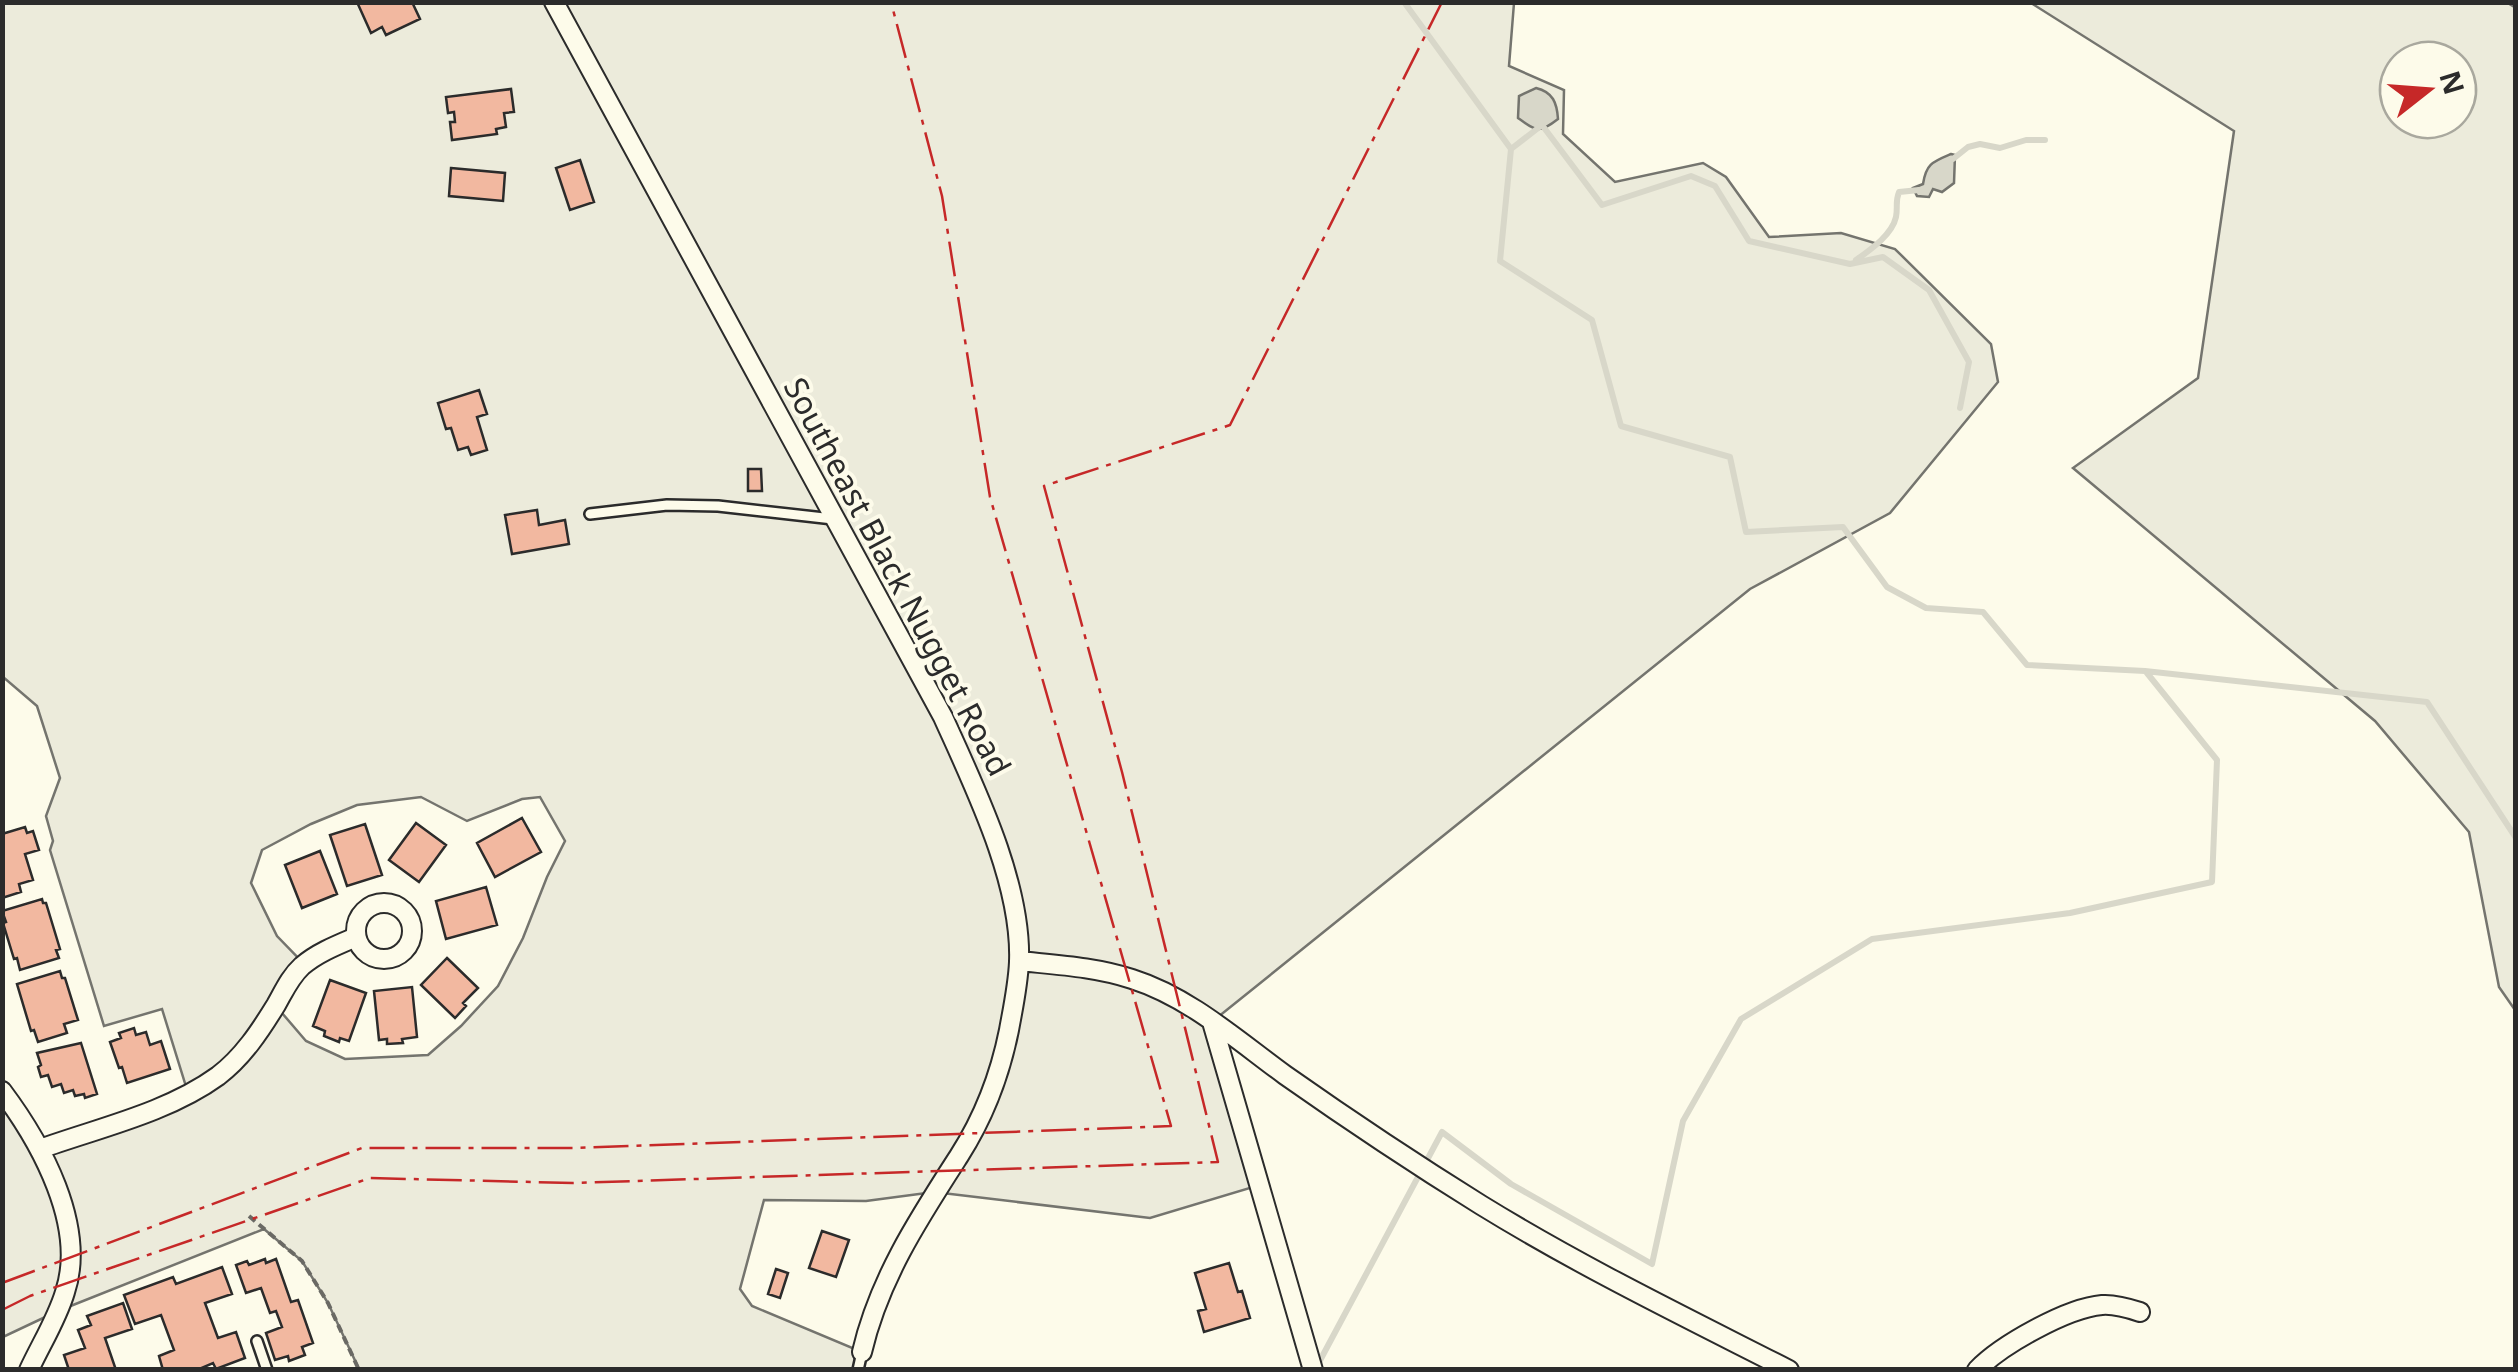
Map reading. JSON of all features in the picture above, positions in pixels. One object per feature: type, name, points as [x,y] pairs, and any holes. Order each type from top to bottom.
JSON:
[{"type":"street","name":"Southeast Black Nugget Road","points":[[554,2],[942,717],[992,830],[1013,906],[1019,961],[996,1083],[960,1156],[934,1192],[891,1269],[876,1304],[860,1361]]},
{"type":"street","points":[[40,1149],[152,1110],[219,1075],[248,1048],[304,964],[356,937]]},
{"type":"street","points":[[1019,961],[1132,979],[1172,997],[1484,1206],[1644,1296],[1788,1370]]},
{"type":"street","points":[[1212,1021],[1313,1370]]},
{"type":"street","points":[[2,1091],[40,1149],[65,1214],[69,1237],[67,1289],[29,1370]]},
{"type":"street","points":[[1977,1370],[2015,1342],[2081,1310],[2120,1306],[2140,1312]]},
{"type":"lane","points":[[590,514],[667,505],[718,506],[836,519]]},
{"type":"lane","points":[[257,1341],[267,1370]]},
{"type":"path","points":[[249,1216],[302,1261],[328,1304],[359,1370]]},
{"type":"shaded area","points":[[2506,2],[2516,8],[2515,1010],[2499,987],[2469,832],[2375,721],[2073,468],[2198,378],[2234,131],[2031,3]]},
{"type":"shaded area","points":[[3,3],[1514,3],[1509,66],[1564,90],[1563,134],[1615,182],[1703,163],[1726,177],[1769,237],[1841,233],[1895,249],[1991,344],[1998,382],[1890,513],[1750,589],[1213,1021],[1260,1185],[1150,1218],[934,1192],[866,1201],[764,1200],[740,1289],[752,1306],[862,1352],[859,1369],[359,1369],[328,1303],[302,1261],[264,1229],[3,1337],[2,1091],[40,1149],[188,1093],[162,1009],[104,1026],[50,850],[53,841],[46,816],[60,778],[37,706],[3,677]],"holes":[[[421,797],[467,821],[522,799],[540,797],[565,841],[498,986],[428,1055],[345,1059],[306,1041],[276,1006],[304,964],[277,936],[251,883],[262,850],[357,805]]]},
{"type":"shaded area","points":[[1536,88],[1550,95],[1558,119],[1542,129],[1518,118],[1519,96]]},
{"type":"shaded area","points":[[1955,155],[1954,183],[1942,192],[1933,189],[1929,197],[1917,196],[1913,188],[1923,184],[1928,168]]},
{"type":"building","points":[[357,2],[412,2],[420,19],[386,35],[382,27],[371,33]]},
{"type":"building","points":[[511,89],[514,112],[504,113],[506,127],[496,129],[497,134],[452,140],[450,122],[455,122],[454,112],[448,113],[446,97]]},
{"type":"building","points":[[580,160],[594,202],[570,210],[556,168]]},
{"type":"building","points":[[451,168],[505,173],[503,201],[449,196]]},
{"type":"building","points":[[479,390],[487,414],[477,417],[487,450],[471,455],[468,447],[458,450],[438,403]]},
{"type":"building","points":[[748,469],[761,469],[762,491],[748,491]]},
{"type":"building","points":[[537,510],[539,525],[565,520],[569,544],[512,554],[505,515]]},
{"type":"building","points":[[522,818],[541,852],[495,877],[477,843]]},
{"type":"building","points":[[416,823],[446,845],[419,882],[389,860]]},
{"type":"building","points":[[365,824],[382,875],[347,886],[330,835]]},
{"type":"building","points":[[25,827],[27,833],[33,831],[39,850],[25,854],[33,880],[19,884],[21,892],[2,898],[2,834]]},
{"type":"building","points":[[320,851],[337,894],[302,908],[285,865]]},
{"type":"building","points":[[486,887],[497,925],[446,939],[436,901]]},
{"type":"building","points":[[42,899],[60,949],[56,950],[59,958],[20,970],[2,911]]},
{"type":"building","points":[[447,958],[478,988],[455,1018],[421,985]]},
{"type":"building","points":[[60,971],[78,1020],[64,1024],[67,1033],[38,1042],[17,984]]},
{"type":"building","points":[[330,980],[366,993],[349,1041],[324,1036],[325,1031],[313,1026]]},
{"type":"building","points":[[412,987],[417,1037],[402,1039],[403,1043],[379,1040],[374,991]]},
{"type":"building","points":[[134,1028],[136,1035],[146,1032],[150,1045],[161,1041],[170,1069],[127,1083],[110,1042],[121,1038],[119,1033]]},
{"type":"building","points":[[81,1043],[97,1094],[85,1098],[84,1094],[75,1096],[73,1090],[64,1093],[61,1084],[52,1087],[48,1075],[41,1077],[38,1067],[41,1065],[37,1053]]},
{"type":"building","points":[[822,1231],[849,1240],[836,1277],[809,1268]]},
{"type":"building","points":[[265,1259],[266,1263],[276,1259],[291,1302],[298,1300],[313,1343],[302,1347],[305,1355],[289,1361],[288,1356],[275,1360],[266,1333],[282,1327],[276,1311],[270,1313],[261,1288],[246,1293],[236,1265]]},
{"type":"building","points":[[1229,1263],[1250,1318],[1204,1332],[1198,1311],[1206,1309],[1195,1273]]},
{"type":"building","points":[[222,1267],[232,1294],[205,1303],[218,1338],[236,1332],[245,1358],[216,1369],[213,1363],[197,1370],[163,1370],[159,1356],[174,1350],[161,1315],[135,1324],[124,1295],[173,1277],[176,1284]]},
{"type":"building","points":[[776,1269],[788,1273],[780,1298],[768,1294]]},
{"type":"building","points":[[123,1303],[132,1329],[105,1338],[116,1370],[69,1370],[64,1355],[85,1348],[78,1330],[91,1325],[87,1316]]},
{"type":"waterway","points":[[1404,2],[1511,149],[1500,261],[1592,320],[1621,426],[1730,457],[1746,532],[1843,527],[1887,587],[1926,608],[1983,612],[2027,665],[2145,671],[2427,702],[2516,838]]},
{"type":"waterway","points":[[1511,149],[1542,125],[1602,205],[1691,176],[1715,186],[1749,241],[1850,264],[1883,257],[1929,290],[1969,362],[1960,408]]},
{"type":"waterway","points":[[1953,159],[1968,147],[1980,144],[2000,148],[2026,140],[2045,140]]},
{"type":"waterway","points":[[1856,260],[1890,230],[1899,192],[1919,190]]},
{"type":"waterway","points":[[1316,1368],[1442,1132],[1511,1184],[1652,1264],[1683,1121],[1741,1019],[1872,939],[2070,913],[2212,882],[2217,760],[2147,673]]},
{"type":"power","points":[[2,1283],[362,1148],[575,1148],[1171,1126],[990,497],[942,196],[891,2]]},
{"type":"power","points":[[2,1310],[30,1296],[370,1178],[573,1183],[1218,1162],[1122,772],[1044,486],[1230,425],[1442,2]]}]
